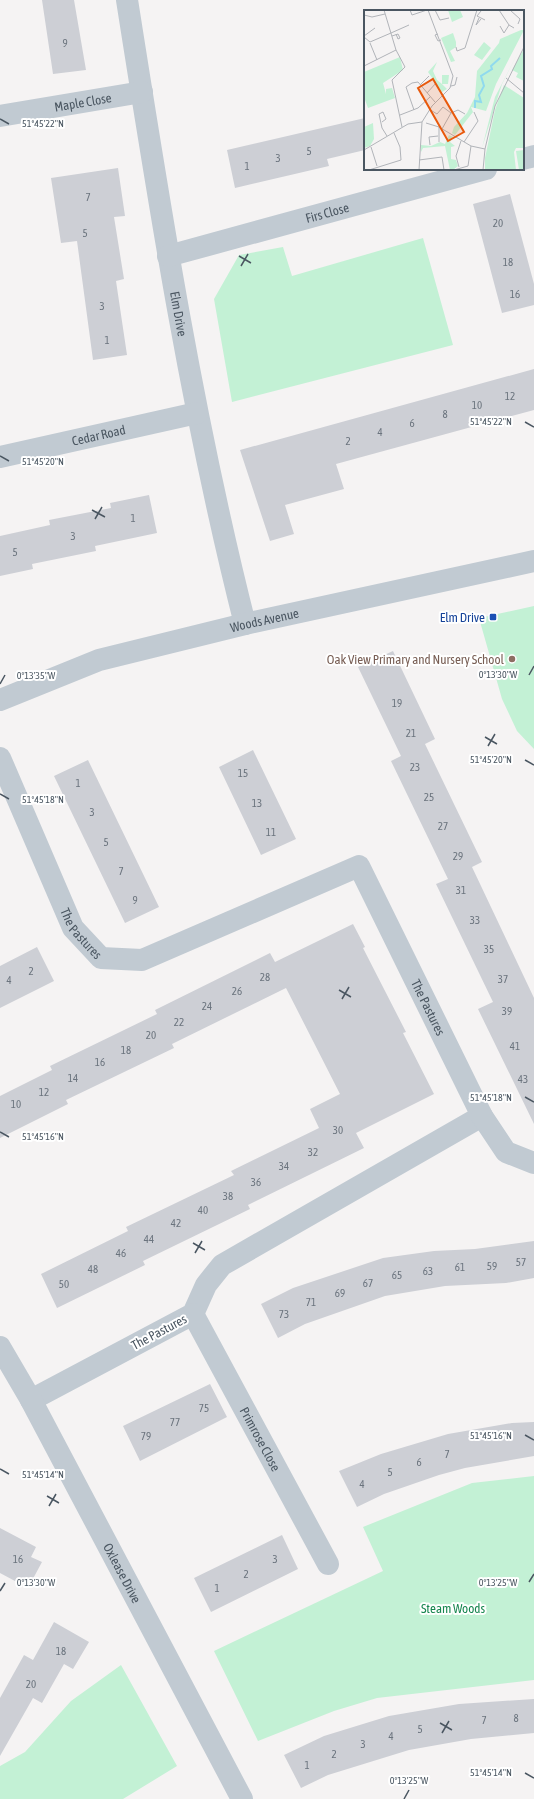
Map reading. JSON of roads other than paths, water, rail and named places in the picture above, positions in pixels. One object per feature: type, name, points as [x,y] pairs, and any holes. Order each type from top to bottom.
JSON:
[{"type":"street","name":"Elm Drive","points":[[127,0],[168,256],[197,413],[216,505],[245,624]]},
{"type":"street","name":"Maple Close","points":[[0,116],[142,92]]},
{"type":"street","points":[[524,159],[534,156]]},
{"type":"street","name":"Firs Close","points":[[168,256],[482,170]]},
{"type":"street","name":"Cedar Road","points":[[0,457],[197,413]]},
{"type":"street","name":"Woods Avenue","points":[[0,700],[99,660],[245,624],[534,561]]},
{"type":"street","name":"The Pastures","points":[[0,758],[73,928],[100,958],[142,960],[359,866],[482,1116],[222,1265],[206,1285],[193,1314],[31,1400]]},
{"type":"street","points":[[482,1116],[506,1152],[534,1163]]},
{"type":"street","name":"Primrose Close","points":[[193,1314],[328,1564]]},
{"type":"street","name":"Oxlease Drive","points":[[0,1347],[31,1400],[242,1799]]},
{"type":"place","name":"Elm Drive","points":[[493,617]]},
{"type":"place","name":"Oak View Primary and Nursery School","points":[[512,659]]},
{"type":"park label","name":"Steam Woods","points":[[453,1608]]}]
